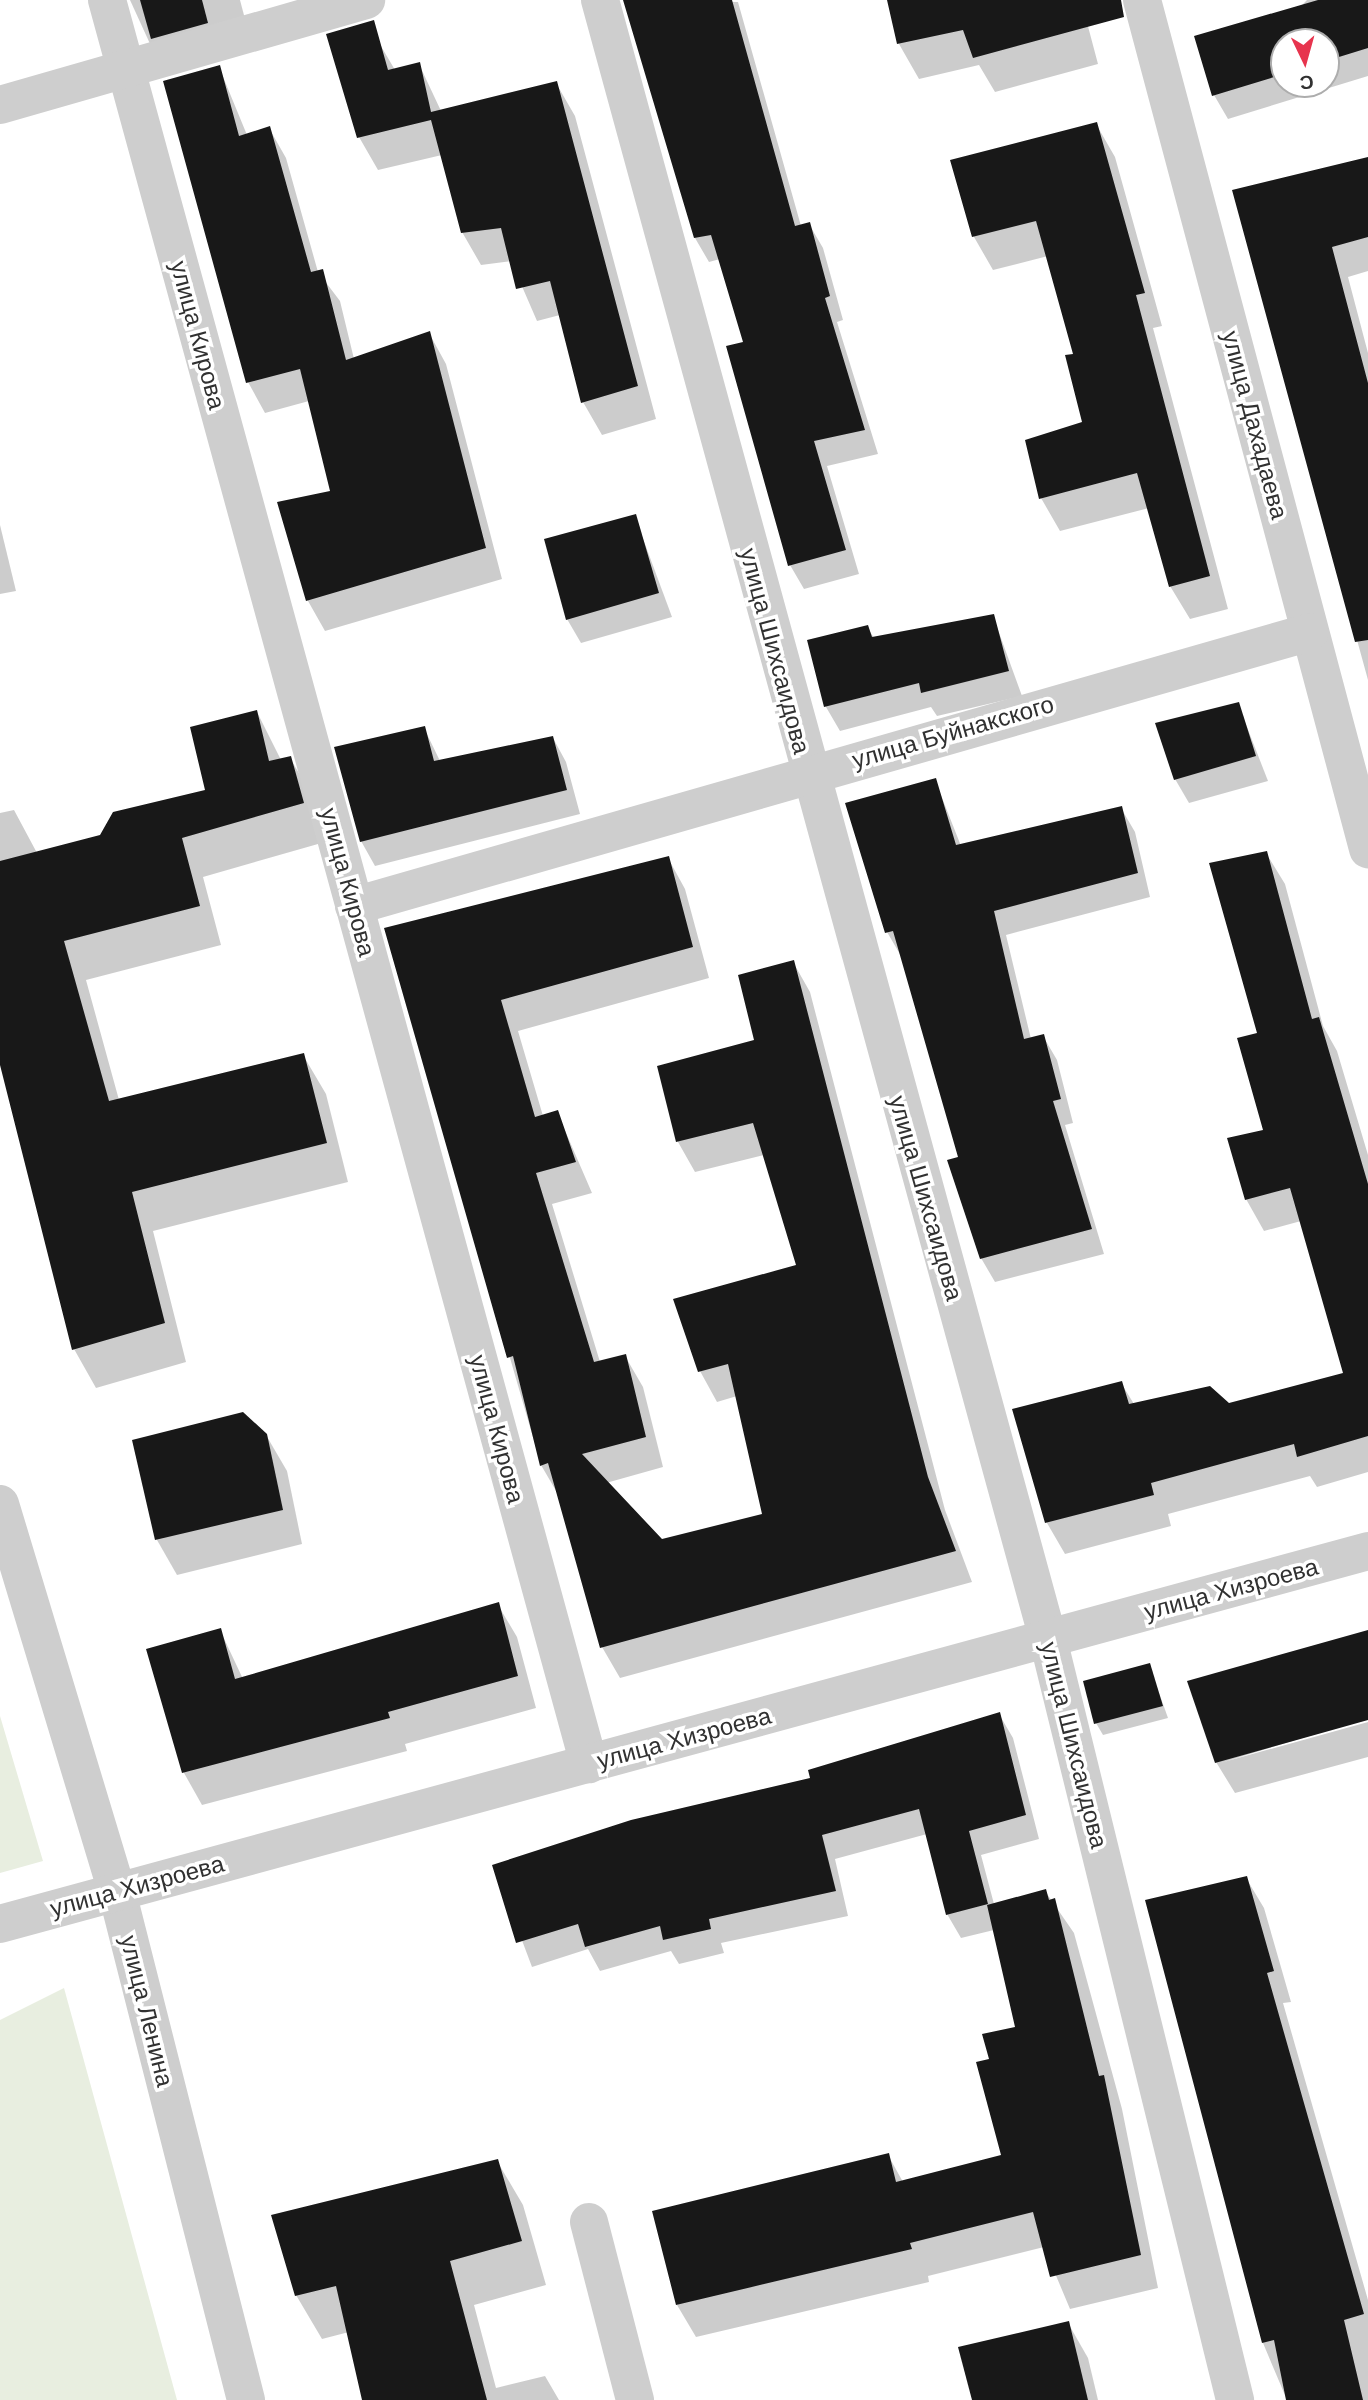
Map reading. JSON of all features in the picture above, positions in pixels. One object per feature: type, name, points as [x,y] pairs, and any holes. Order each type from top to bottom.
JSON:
[{"type":"street","name":"улица Кирова","points":[[107,0],[589,1764]]},
{"type":"street","points":[[0,105],[366,0]]},
{"type":"street","name":"улица Шихсаидова","points":[[600,0],[807,773],[1048,1639],[1235,2400]]},
{"type":"street","name":"улица Дахадаева","points":[[1142,0],[1368,849]]},
{"type":"street","name":"улица Буйнакского","points":[[354,906],[807,773],[1310,632]]},
{"type":"street","name":"улица Ленина","points":[[0,1504],[117,1892],[246,2400]]},
{"type":"street","name":"улица Хизроева","points":[[0,1924],[1368,1551]]},
{"type":"street","points":[[589,2222],[635,2400]]},
{"type":"shaded area","points":[[0,1716],[43,1861],[0,1873]]},
{"type":"shaded area","points":[[64,1988],[177,2400],[0,2400],[0,2020]]},
{"type":"building","points":[[140,0],[202,0],[208,23],[151,39]]},
{"type":"building","points":[[623,0],[732,0],[795,226],[810,222],[830,296],[825,298],[865,430],[814,441],[846,550],[788,566],[726,346],[743,342],[711,235],[694,238]]},
{"type":"building","points":[[887,0],[1121,0],[1124,17],[973,58],[963,30],[897,44]]},
{"type":"building","points":[[1318,0],[1368,0],[1368,48],[1340,57],[1340,28],[1270,28],[1270,78],[1212,96],[1194,36]]},
{"type":"building","points":[[374,20],[388,70],[420,62],[431,112],[557,81],[638,386],[581,403],[550,281],[516,289],[501,228],[461,233],[431,120],[357,138],[326,34]]},
{"type":"building","points":[[220,65],[239,136],[270,126],[311,272],[323,269],[346,360],[430,331],[486,548],[306,601],[277,502],[330,491],[300,369],[246,383],[163,81]]},
{"type":"building","points":[[1097,122],[1145,293],[1136,295],[1210,576],[1169,587],[1137,473],[1039,499],[1025,440],[1082,422],[1065,355],[1073,354],[1036,221],[972,237],[950,160]]},
{"type":"building","points":[[1368,157],[1368,237],[1332,247],[1368,383],[1368,640],[1355,642],[1232,190]]},
{"type":"building","points":[[636,514],[659,593],[566,620],[544,539]]},
{"type":"building","points":[[994,614],[1009,671],[921,693],[919,683],[824,707],[807,640],[868,625],[872,637]]},
{"type":"building","points":[[1239,702],[1256,756],[1174,780],[1155,723]]},
{"type":"building","points":[[257,710],[269,761],[291,756],[304,803],[182,838],[200,906],[64,941],[109,1101],[304,1053],[327,1143],[132,1192],[165,1323],[72,1350],[0,1065],[0,861],[100,835],[113,812],[205,790],[190,727]]},
{"type":"building","points":[[425,726],[434,761],[553,736],[567,790],[360,842],[334,747]]},
{"type":"building","points":[[936,778],[956,845],[1122,806],[1138,873],[994,911],[1024,1039],[1044,1034],[1061,1099],[1053,1101],[1092,1229],[980,1259],[947,1160],[958,1157],[893,931],[885,933],[845,803]]},
{"type":"building","points":[[1267,851],[1312,1019],[1319,1017],[1368,1184],[1368,1436],[1297,1457],[1294,1444],[1151,1483],[1154,1495],[1045,1523],[1012,1409],[1122,1381],[1129,1404],[1210,1386],[1229,1403],[1343,1373],[1290,1188],[1245,1200],[1227,1138],[1263,1130],[1237,1038],[1257,1033],[1209,863]]},
{"type":"building","points":[[669,856],[693,947],[501,1000],[535,1117],[558,1110],[576,1162],[536,1173],[594,1362],[626,1354],[646,1437],[582,1454],[662,1539],[762,1514],[728,1364],[698,1372],[673,1299],[796,1265],[753,1123],[676,1142],[657,1066],[754,1040],[738,975],[794,960],[928,1477],[956,1551],[600,1648],[548,1463],[540,1466],[513,1356],[507,1358],[384,928]]},
{"type":"building","points":[[243,1412],[267,1434],[283,1510],[155,1540],[132,1440]]},
{"type":"building","points":[[499,1602],[518,1676],[388,1712],[390,1718],[182,1773],[146,1649],[221,1628],[235,1679]]},
{"type":"building","points":[[1368,1630],[1368,1720],[1215,1763],[1187,1681]]},
{"type":"building","points":[[1150,1663],[1163,1706],[1094,1724],[1083,1681]]},
{"type":"building","points":[[1000,1712],[1026,1815],[969,1831],[988,1904],[946,1915],[919,1809],[822,1835],[836,1891],[709,1919],[711,1929],[663,1940],[660,1926],[585,1947],[578,1924],[516,1943],[492,1865],[631,1820],[810,1778],[808,1770]]},
{"type":"building","points":[[1247,1876],[1274,1971],[1267,1973],[1364,2314],[1344,2320],[1363,2400],[1286,2400],[1274,2340],[1262,2343],[1145,1900]]},
{"type":"building","points":[[1046,1889],[1049,1900],[1055,1898],[1099,2076],[1104,2075],[1141,2255],[1050,2277],[1033,2212],[910,2243],[912,2249],[676,2305],[652,2211],[889,2153],[896,2182],[1001,2155],[976,2062],[989,2059],[982,2034],[1015,2027],[987,1905]]},
{"type":"building","points":[[498,2159],[522,2241],[450,2261],[487,2400],[362,2400],[336,2286],[295,2296],[271,2215]]},
{"type":"building","points":[[1069,2321],[1088,2400],[972,2400],[958,2347]]}]
